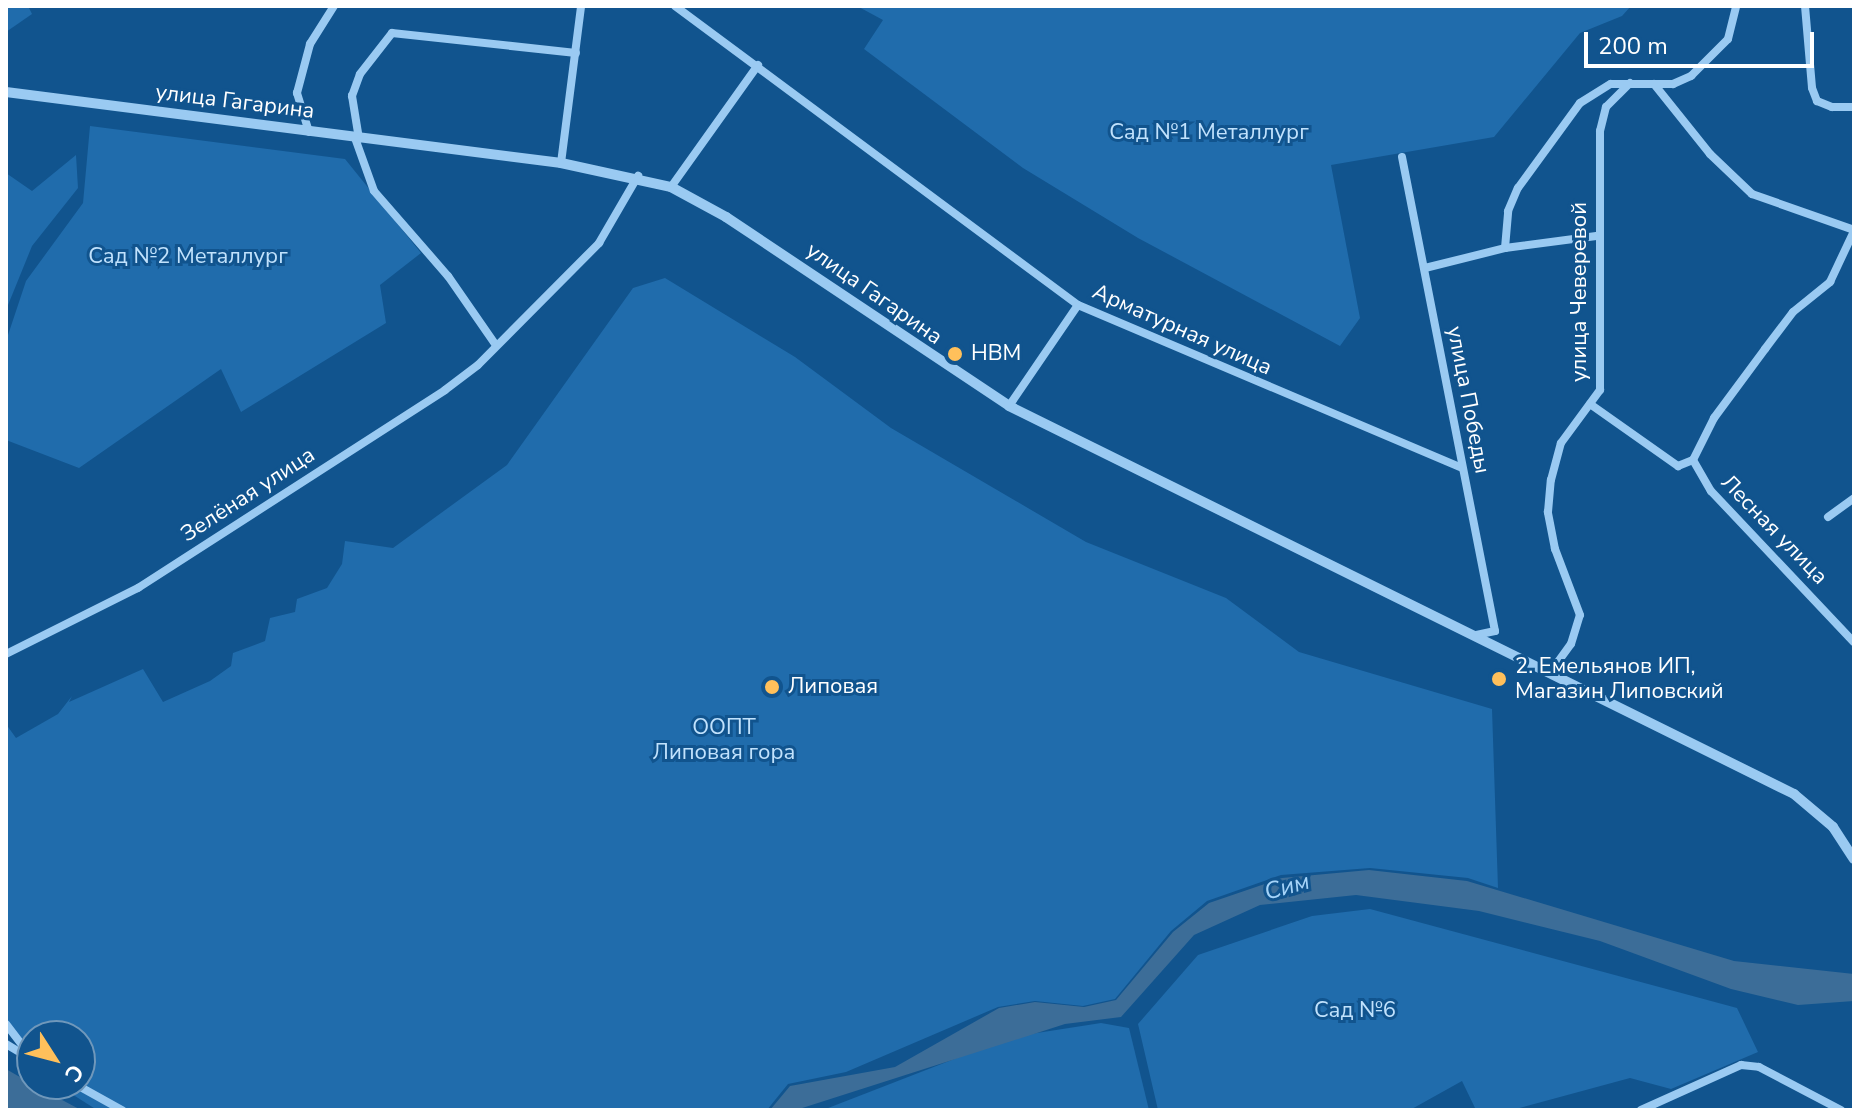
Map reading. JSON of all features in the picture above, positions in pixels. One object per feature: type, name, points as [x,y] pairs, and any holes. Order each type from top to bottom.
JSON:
[{"type":"street","points":[[309,132],[297,93],[310,44],[334,6]]},
{"type":"street","points":[[561,163],[581,6]]},
{"type":"street","name":"Арматурная улица","points":[[675,6],[1078,305],[1462,468]]},
{"type":"street","points":[[1505,248],[1508,211],[1518,188],[1558,138],[1564,122],[1596,91],[1630,83],[1673,84],[1715,57],[1728,39],[1736,6]]},
{"type":"street","points":[[1805,6],[1817,101],[1832,107],[1854,107]]},
{"type":"street","points":[[495,344],[448,276],[374,191],[357,139],[352,96],[360,74],[392,33],[576,53]]},
{"type":"street","points":[[671,187],[758,65]]},
{"type":"street","name":"улица Чеверевой","points":[[1552,670],[1577,630],[1575,590],[1555,549],[1549,496],[1561,443],[1590,404],[1601,376],[1596,236],[1600,131],[1606,107],[1630,83]]},
{"type":"street","points":[[1590,404],[1678,466],[1693,460],[1714,418],[1793,312],[1830,282],[1854,231],[1752,194],[1710,154],[1654,84]]},
{"type":"street","name":"улица Гагарина","points":[[6,92],[561,163],[638,176],[671,187],[726,217],[1009,406],[1476,635],[1513,659],[1552,670],[1794,794],[1833,827],[1854,859]]},
{"type":"street","name":"улица Победы","points":[[1402,157],[1495,631],[1476,635]]},
{"type":"street","name":"Зелёная улица","points":[[6,654],[159,575],[445,390],[478,365],[495,344],[599,243],[638,176]]},
{"type":"street","points":[[1425,268],[1505,248],[1596,236]]},
{"type":"street","points":[[1009,406],[1078,305]]},
{"type":"street","name":"Лесная улица","points":[[1693,460],[1711,491],[1854,642]]},
{"type":"street","points":[[1828,517],[1854,498]]},
{"type":"street","points":[[1641,1110],[1741,1065],[1759,1067],[1841,1110]]},
{"type":"street","points":[[96,1096],[122,1110]]},
{"type":"green space","points":[[6,6],[28,6],[32,14],[6,32]]},
{"type":"green space","name":"Сад №1 Металлург","points":[[857,6],[1631,6],[1622,16],[1580,33],[1494,137],[1331,165],[1360,318],[1340,346],[1138,238],[1023,168],[864,49],[883,20]]},
{"type":"green space","name":"Сад №2 Металлург","points":[[90,126],[345,159],[421,253],[380,285],[386,323],[241,412],[221,369],[79,468],[6,440],[6,341],[26,281],[83,203]]},
{"type":"green space","points":[[76,155],[78,188],[32,246],[6,310],[6,173],[32,191]]},
{"type":"green space","name":"ООПТ Липовая гора","points":[[665,278],[795,357],[891,428],[1086,542],[1226,598],[1299,652],[1492,709],[1498,888],[1468,878],[1370,868],[1281,875],[1207,901],[1171,931],[1115,999],[1083,1006],[1035,1001],[998,1007],[846,1072],[788,1084],[767,1110],[97,1110],[81,1100],[96,1100],[96,1020],[16,1020],[16,1036],[6,1022],[6,724],[16,738],[58,714],[72,696],[69,702],[143,669],[163,702],[210,681],[231,666],[233,653],[265,641],[270,618],[295,612],[297,599],[327,588],[342,564],[345,541],[393,548],[507,465],[633,288]]},
{"type":"green space","name":"Сад №6","points":[[1370,909],[1737,1008],[1758,1052],[1671,1089],[1630,1078],[1512,1110],[1476,1110],[1462,1081],[1410,1110],[1158,1110],[1138,1024],[1198,955],[1312,916]]},
{"type":"green space","points":[[1101,1023],[1129,1028],[1149,1110],[823,1110],[1011,1037]]},
{"type":"water","name":"Сим","points":[[1369,870],[1467,881],[1734,961],[1854,974],[1854,1001],[1798,1005],[1731,989],[1600,941],[1479,911],[1356,895],[1260,905],[1194,935],[1121,1017],[1065,1024],[796,1110],[770,1110],[790,1086],[895,1067],[999,1008],[1035,1002],[1084,1007],[1116,1000],[1173,932],[1209,903],[1282,878]]},
{"type":"water","points":[[6,1069],[16,1075],[16,1100],[62,1100],[81,1110],[6,1110]]},
{"type":"place","name":"НВМ","points":[[955,354]]},
{"type":"place","name":"2. Емельянов ИП, Магазин Липовский","points":[[1499,679]]},
{"type":"place","name":"Липовая","points":[[772,687]]}]
